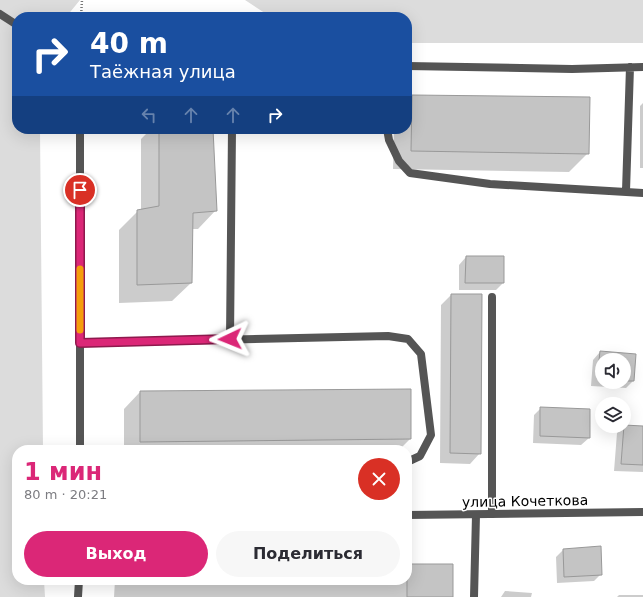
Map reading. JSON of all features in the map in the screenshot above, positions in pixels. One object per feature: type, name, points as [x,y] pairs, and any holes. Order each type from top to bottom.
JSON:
[{"type":"street","points":[[0,14],[12,22]]},
{"type":"street","points":[[412,66],[572,69],[643,67]]},
{"type":"street","points":[[626,191],[630,67]]},
{"type":"street","points":[[80,134],[80,445]]},
{"type":"street","points":[[230,339],[232,134]]},
{"type":"street","points":[[388,134],[389,140],[399,161],[410,173],[490,184],[643,193]]},
{"type":"street","points":[[492,297],[492,514]]},
{"type":"street","points":[[80,343],[388,336],[408,339],[420,354],[431,435],[420,456],[412,460]]},
{"type":"street","name":"улица Кочеткова","points":[[412,515],[643,512]]},
{"type":"street","points":[[474,597],[476,514]]},
{"type":"street","points":[[78,585],[78,597]]},
{"type":"path","points":[[81,12],[82,0]]},
{"type":"shaded area","points":[[0,0],[80,0],[70,12],[12,12],[12,134],[40,134],[43,445],[12,445],[12,585],[44,585],[45,597],[0,597]]},
{"type":"shaded area","points":[[245,0],[643,0],[643,43],[412,43],[412,12],[263,12]]},
{"type":"building","points":[[412,95],[590,97],[589,154],[411,151]]},
{"type":"building","points":[[159,134],[213,134],[217,211],[193,213],[192,283],[137,285],[137,210],[159,206]]},
{"type":"building","points":[[466,256],[504,256],[504,283],[465,283]]},
{"type":"building","points":[[451,294],[482,294],[481,454],[450,453]]},
{"type":"building","points":[[600,351],[624,353],[600,353]]},
{"type":"building","points":[[631,354],[636,354],[634,381],[631,381]]},
{"type":"building","points":[[411,389],[411,439],[140,442],[140,391]]},
{"type":"building","points":[[540,407],[590,409],[590,438],[540,436]]},
{"type":"building","points":[[631,425],[643,426],[643,465],[621,464],[623,433],[631,433]]},
{"type":"building","points":[[601,546],[602,575],[564,577],[563,549]]},
{"type":"building","points":[[412,564],[453,564],[453,597],[407,597],[407,585],[412,585]]},
{"type":"slow traffic","points":[[80,269],[80,330]]},
{"type":"route","points":[[80,190],[80,343],[230,339]]}]
